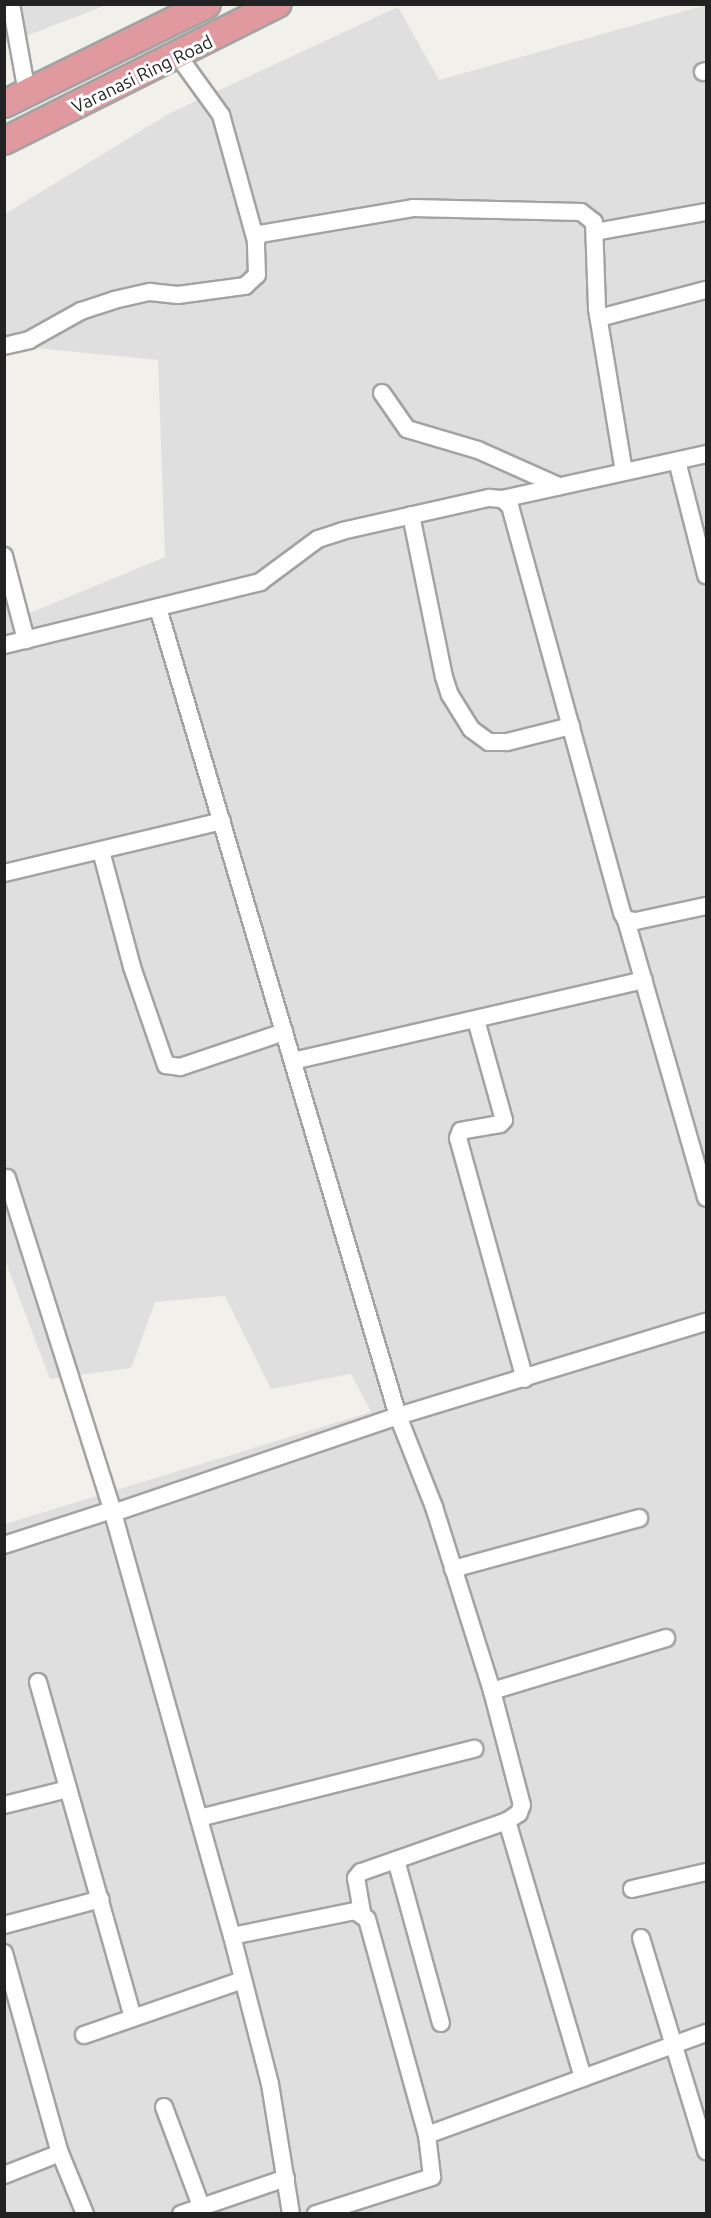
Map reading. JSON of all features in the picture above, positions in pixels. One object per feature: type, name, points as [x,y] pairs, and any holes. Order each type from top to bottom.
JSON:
[{"type":"highway","name":"Varanasi Ring Road","points":[[16,98],[207,4]]},
{"type":"highway","name":"Varanasi Ring Road","points":[[4,141],[179,57],[278,4]]},
{"type":"street","points":[[11,4],[16,98]]},
{"type":"street","points":[[4,346],[29,340],[81,311],[114,300],[150,292],[178,295],[245,286],[257,274],[256,241],[221,115],[179,57]]},
{"type":"street","points":[[256,241],[268,233],[431,207],[581,212],[594,222],[599,318],[624,472]]},
{"type":"street","points":[[595,232],[706,212]]},
{"type":"street","points":[[599,318],[706,290]]},
{"type":"street","points":[[382,393],[407,429],[478,450],[559,486]]},
{"type":"street","points":[[4,645],[260,582],[318,539],[411,515],[489,498],[502,499],[706,454]]},
{"type":"street","points":[[677,460],[706,575]]},
{"type":"street","points":[[502,499],[510,507],[706,1198]]},
{"type":"street","points":[[411,515],[444,677],[450,695],[471,729],[489,742],[507,742],[571,726]]},
{"type":"street","points":[[4,556],[26,640]]},
{"type":"street","points":[[158,608],[398,1416],[453,1569],[492,1691],[522,1805],[519,1813],[507,1821],[357,1875],[362,1912],[368,1918],[427,2135],[433,2172],[426,2181],[316,2214]]},
{"type":"street","points":[[4,873],[222,821]]},
{"type":"street","points":[[101,851],[132,967],[166,1065],[180,1067],[284,1032]]},
{"type":"street","points":[[626,920],[706,906]]},
{"type":"street","points":[[293,1061],[644,980]]},
{"type":"street","points":[[477,1020],[504,1120],[500,1124],[461,1131],[458,1138],[525,1379]]},
{"type":"street","points":[[5,1176],[112,1511],[232,1936],[270,2084],[291,2214]]},
{"type":"street","points":[[4,1545],[398,1416],[706,1322]]},
{"type":"street","points":[[453,1569],[639,1518]]},
{"type":"street","points":[[492,1691],[666,1638]]},
{"type":"street","points":[[38,1682],[132,2018]]},
{"type":"street","points":[[199,1818],[474,1749]]},
{"type":"street","points":[[4,1805],[68,1789]]},
{"type":"street","points":[[507,1821],[583,2078]]},
{"type":"street","points":[[396,1860],[441,2024]]},
{"type":"street","points":[[632,1889],[706,1872]]},
{"type":"street","points":[[4,1925],[100,1899]]},
{"type":"street","points":[[232,1936],[339,1913],[362,1912]]},
{"type":"street","points":[[641,1938],[706,2151]]},
{"type":"street","points":[[4,1953],[12,2009],[60,2153],[85,2214]]},
{"type":"street","points":[[84,2035],[243,1980]]},
{"type":"street","points":[[427,2135],[706,2033]]},
{"type":"street","points":[[164,2107],[201,2206]]},
{"type":"street","points":[[4,2175],[60,2153]]},
{"type":"street","points":[[181,2214],[286,2178]]},
{"type":"shaded area","points":[[5,5],[107,5],[5,44]]},
{"type":"shaded area","points":[[706,5],[706,2213],[5,2213],[5,1524],[371,1412],[351,1374],[271,1389],[225,1296],[155,1302],[131,1368],[50,1379],[5,1260],[4,574],[25,615],[165,557],[158,360],[5,345],[5,214],[170,113],[398,7],[439,80]]}]
